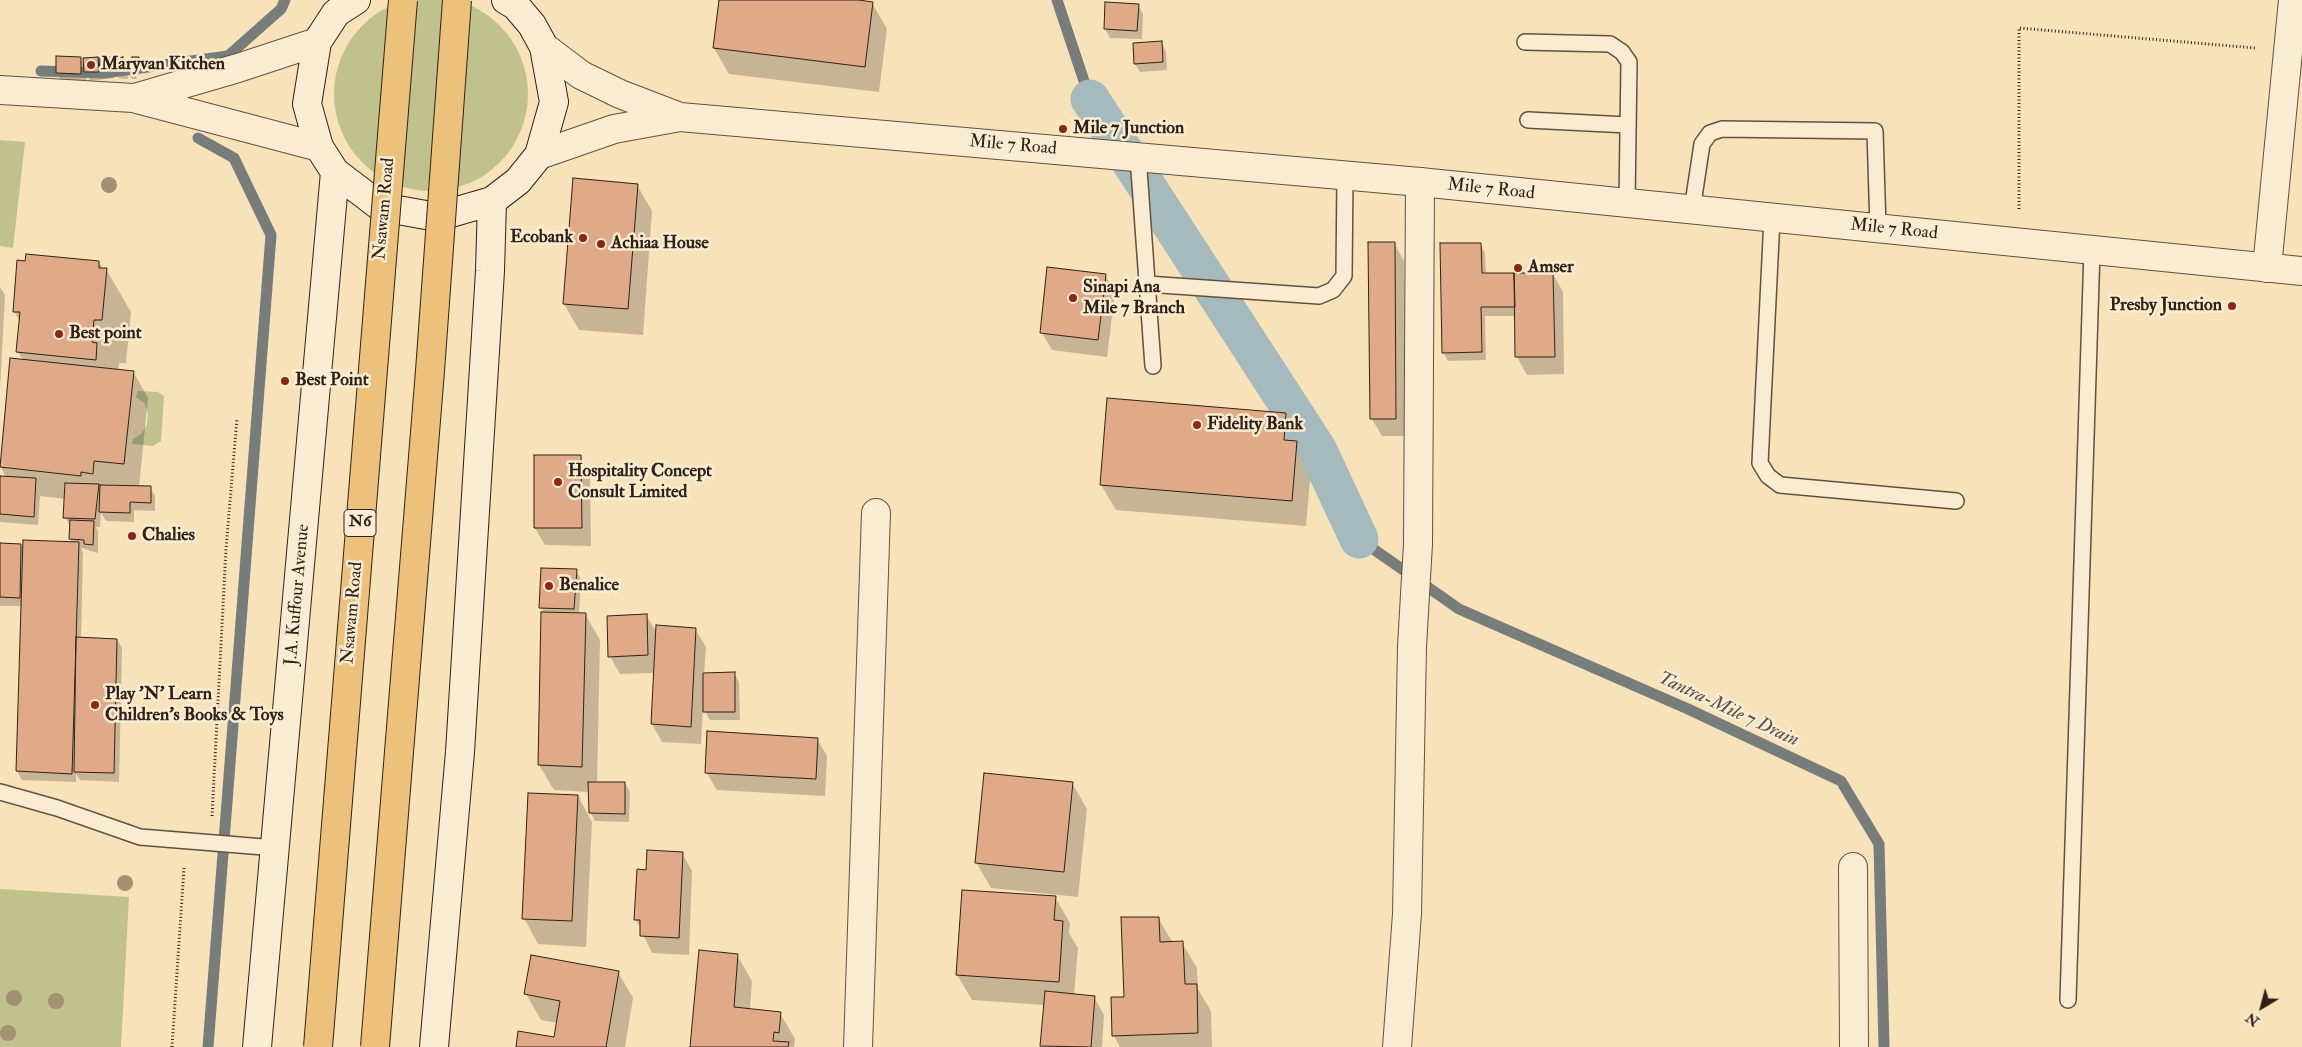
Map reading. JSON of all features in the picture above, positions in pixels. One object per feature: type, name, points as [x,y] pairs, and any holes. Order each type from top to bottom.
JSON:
[{"type":"highway","name":"Nsawam Road","points":[[318,1047],[403,0]]},
{"type":"highway","points":[[375,1047],[429,381],[457,0]]},
{"type":"street","points":[[2267,268],[2293,0]]},
{"type":"street","points":[[343,4],[318,42],[307,104],[318,147],[335,172],[381,207],[437,217],[492,202],[518,181],[539,155],[554,102],[544,47],[532,25],[513,2]]},
{"type":"street","points":[[133,98],[238,68],[318,42]]},
{"type":"street","points":[[544,47],[581,75],[620,94],[680,117]]},
{"type":"street","points":[[0,90],[133,98],[318,147]]},
{"type":"street","points":[[539,155],[614,129],[680,117]]},
{"type":"street","name":"Mile 7 Road","points":[[680,117],[798,129],[1138,156],[1420,182],[2302,271]]},
{"type":"street","name":"J.A. Kuffour Avenue","points":[[257,1047],[335,172]]},
{"type":"street","points":[[1397,1047],[1408,914],[1412,646],[1418,544],[1420,182]]},
{"type":"street","points":[[434,1047],[460,752],[490,271],[492,202]]},
{"type":"street","points":[[858,1047],[876,513]]},
{"type":"street","points":[[1853,867],[1854,1047]]},
{"type":"lane","points":[[1525,42],[1610,44],[1622,52],[1630,62],[1627,203]]},
{"type":"lane","points":[[1528,120],[1628,125]]},
{"type":"lane","points":[[1692,210],[1702,144],[1710,133],[1722,129],[1875,131],[1878,228]]},
{"type":"lane","points":[[1138,156],[1153,366]]},
{"type":"lane","points":[[1147,284],[1319,296],[1333,290],[1344,276],[1345,176]]},
{"type":"lane","points":[[1772,218],[1760,463],[1768,476],[1780,485],[1956,502]]},
{"type":"lane","points":[[2068,1000],[2092,250]]},
{"type":"lane","points":[[0,792],[57,808],[140,837],[276,848]]},
{"type":"path","points":[[2020,242],[2018,28],[2288,50]]},
{"type":"path","points":[[172,1047],[186,842],[212,818],[226,549],[237,418]]},
{"type":"green space","points":[[431,-3],[450,-1],[477,9],[492,19],[506,33],[520,57],[526,75],[528,94],[526,113],[516,140],[506,155],[492,169],[468,183],[450,189],[431,191],[412,189],[385,179],[370,169],[356,155],[342,131],[336,113],[334,94],[336,75],[346,48],[356,33],[370,19],[394,5],[412,-1]]},
{"type":"green space","points":[[0,140],[25,142],[13,248],[0,246]]},
{"type":"green space","points":[[138,391],[158,392],[164,396],[161,441],[153,446],[132,444],[133,439],[141,434],[147,425],[148,414],[145,404],[136,397]]},
{"type":"green space","points":[[0,889],[129,897],[121,1047],[0,1047]]},
{"type":"building","points":[[719,0],[858,0],[873,2],[865,67],[713,48]]},
{"type":"building","points":[[1105,2],[1139,4],[1137,31],[1104,29]]},
{"type":"building","points":[[1162,41],[1163,62],[1134,64],[1133,43]]},
{"type":"building","points":[[56,56],[81,57],[81,74],[56,73]]},
{"type":"building","name":"Maryvan Kitchen","points":[[98,57],[99,72],[84,72],[83,58]]},
{"type":"building","points":[[110,57],[110,70],[100,70],[99,58]]},
{"type":"building","points":[[123,57],[123,70],[113,70],[113,58]]},
{"type":"building","points":[[132,57],[139,57],[139,63],[132,64]]},
{"type":"building","points":[[126,65],[132,65],[132,71],[126,71]]},
{"type":"building","name":"Achiaa House","points":[[573,178],[638,184],[628,309],[563,304]]},
{"type":"building","points":[[1368,242],[1395,242],[1396,419],[1370,419]]},
{"type":"building","points":[[1440,243],[1481,243],[1482,273],[1514,273],[1515,307],[1481,307],[1482,352],[1442,353]]},
{"type":"building","points":[[26,254],[99,261],[99,268],[107,268],[102,320],[94,320],[92,342],[97,343],[96,360],[16,352],[20,312],[13,312],[17,260],[25,261]]},
{"type":"building","points":[[1047,267],[1106,274],[1098,340],[1040,333]]},
{"type":"building","points":[[1514,273],[1553,273],[1555,357],[1515,357]]},
{"type":"building","points":[[10,358],[134,371],[124,464],[94,461],[93,474],[81,472],[81,476],[0,467]]},
{"type":"building","points":[[1107,398],[1286,413],[1284,440],[1297,441],[1292,501],[1100,485]]},
{"type":"building","points":[[534,455],[581,455],[582,528],[534,528]]},
{"type":"building","points":[[0,476],[36,478],[34,517],[0,514]]},
{"type":"building","points":[[65,483],[99,484],[95,519],[63,518]]},
{"type":"building","points":[[100,485],[151,486],[151,503],[130,502],[130,513],[99,512]]},
{"type":"building","points":[[70,520],[94,521],[93,545],[84,544],[84,540],[69,539]]},
{"type":"building","points":[[23,540],[79,542],[72,774],[16,771]]},
{"type":"building","points":[[0,543],[21,544],[20,598],[0,597]]},
{"type":"building","points":[[541,568],[577,569],[574,609],[539,608]]},
{"type":"building","points":[[541,612],[586,613],[582,767],[538,765]]},
{"type":"building","points":[[647,614],[648,655],[608,657],[607,616]]},
{"type":"building","points":[[656,625],[696,628],[691,727],[651,724]]},
{"type":"building","name":"Play 'N' Learn Children's Books & Toys","points":[[76,637],[117,639],[114,773],[74,772]]},
{"type":"building","points":[[735,672],[735,712],[703,712],[703,673]]},
{"type":"building","points":[[707,731],[818,738],[816,779],[705,773]]},
{"type":"building","points":[[984,773],[1073,782],[1064,872],[975,863]]},
{"type":"building","points":[[588,782],[625,782],[625,814],[589,813]]},
{"type":"building","points":[[528,793],[578,795],[572,921],[522,919]]},
{"type":"building","points":[[647,850],[683,852],[679,938],[640,936],[640,920],[634,920],[637,869],[646,870]]},
{"type":"building","points":[[962,890],[1056,896],[1054,920],[1063,921],[1059,982],[956,975]]},
{"type":"building","points":[[1121,917],[1159,917],[1160,942],[1183,941],[1185,984],[1197,984],[1198,1033],[1112,1036],[1111,997],[1124,997]]},
{"type":"building","points":[[699,950],[738,954],[734,1007],[781,1012],[779,1033],[774,1032],[773,1041],[789,1042],[788,1047],[690,1047]]},
{"type":"building","points":[[531,955],[619,971],[606,1047],[516,1047],[518,1031],[554,1037],[560,1001],[524,994]]},
{"type":"building","points":[[1045,991],[1095,996],[1091,1047],[1040,1046]]},
{"type":"waterway","points":[[41,71],[104,73],[228,56],[281,9],[285,0]]},
{"type":"waterway","points":[[1057,0],[1090,99]]},
{"type":"waterway","points":[[1090,99],[1317,449],[1359,539]]},
{"type":"waterway","points":[[198,138],[234,158],[271,235],[208,1047]]},
{"type":"waterway","name":"Tantra-Mile 7 Drain","points":[[1359,539],[1459,609],[1688,709],[1841,781],[1879,844],[1884,1047]]},
{"type":"place","name":"Maryvan Kitchen","points":[[91,65]]},
{"type":"place","name":"Mile 7 Junction","points":[[1063,129]]},
{"type":"place","name":"Ecobank","points":[[583,238]]},
{"type":"place","name":"Achiaa House","points":[[601,244]]},
{"type":"place","name":"Amser","points":[[1518,268]]},
{"type":"place","name":"Sinapi Ana Mile 7 Branch","points":[[1073,298]]},
{"type":"place","name":"Presby Junction","points":[[2232,306]]},
{"type":"place","name":"Best point","points":[[59,334]]},
{"type":"place","name":"Best Point","points":[[285,381]]},
{"type":"place","name":"Fidelity Bank","points":[[1197,425]]},
{"type":"place","name":"Hospitality Concept Consult Limited","points":[[558,482]]},
{"type":"place","name":"Chalies","points":[[132,536]]},
{"type":"place","name":"Benalice","points":[[549,586]]},
{"type":"place","name":"Play 'N' Learn Children's Books & Toys","points":[[95,705]]}]
